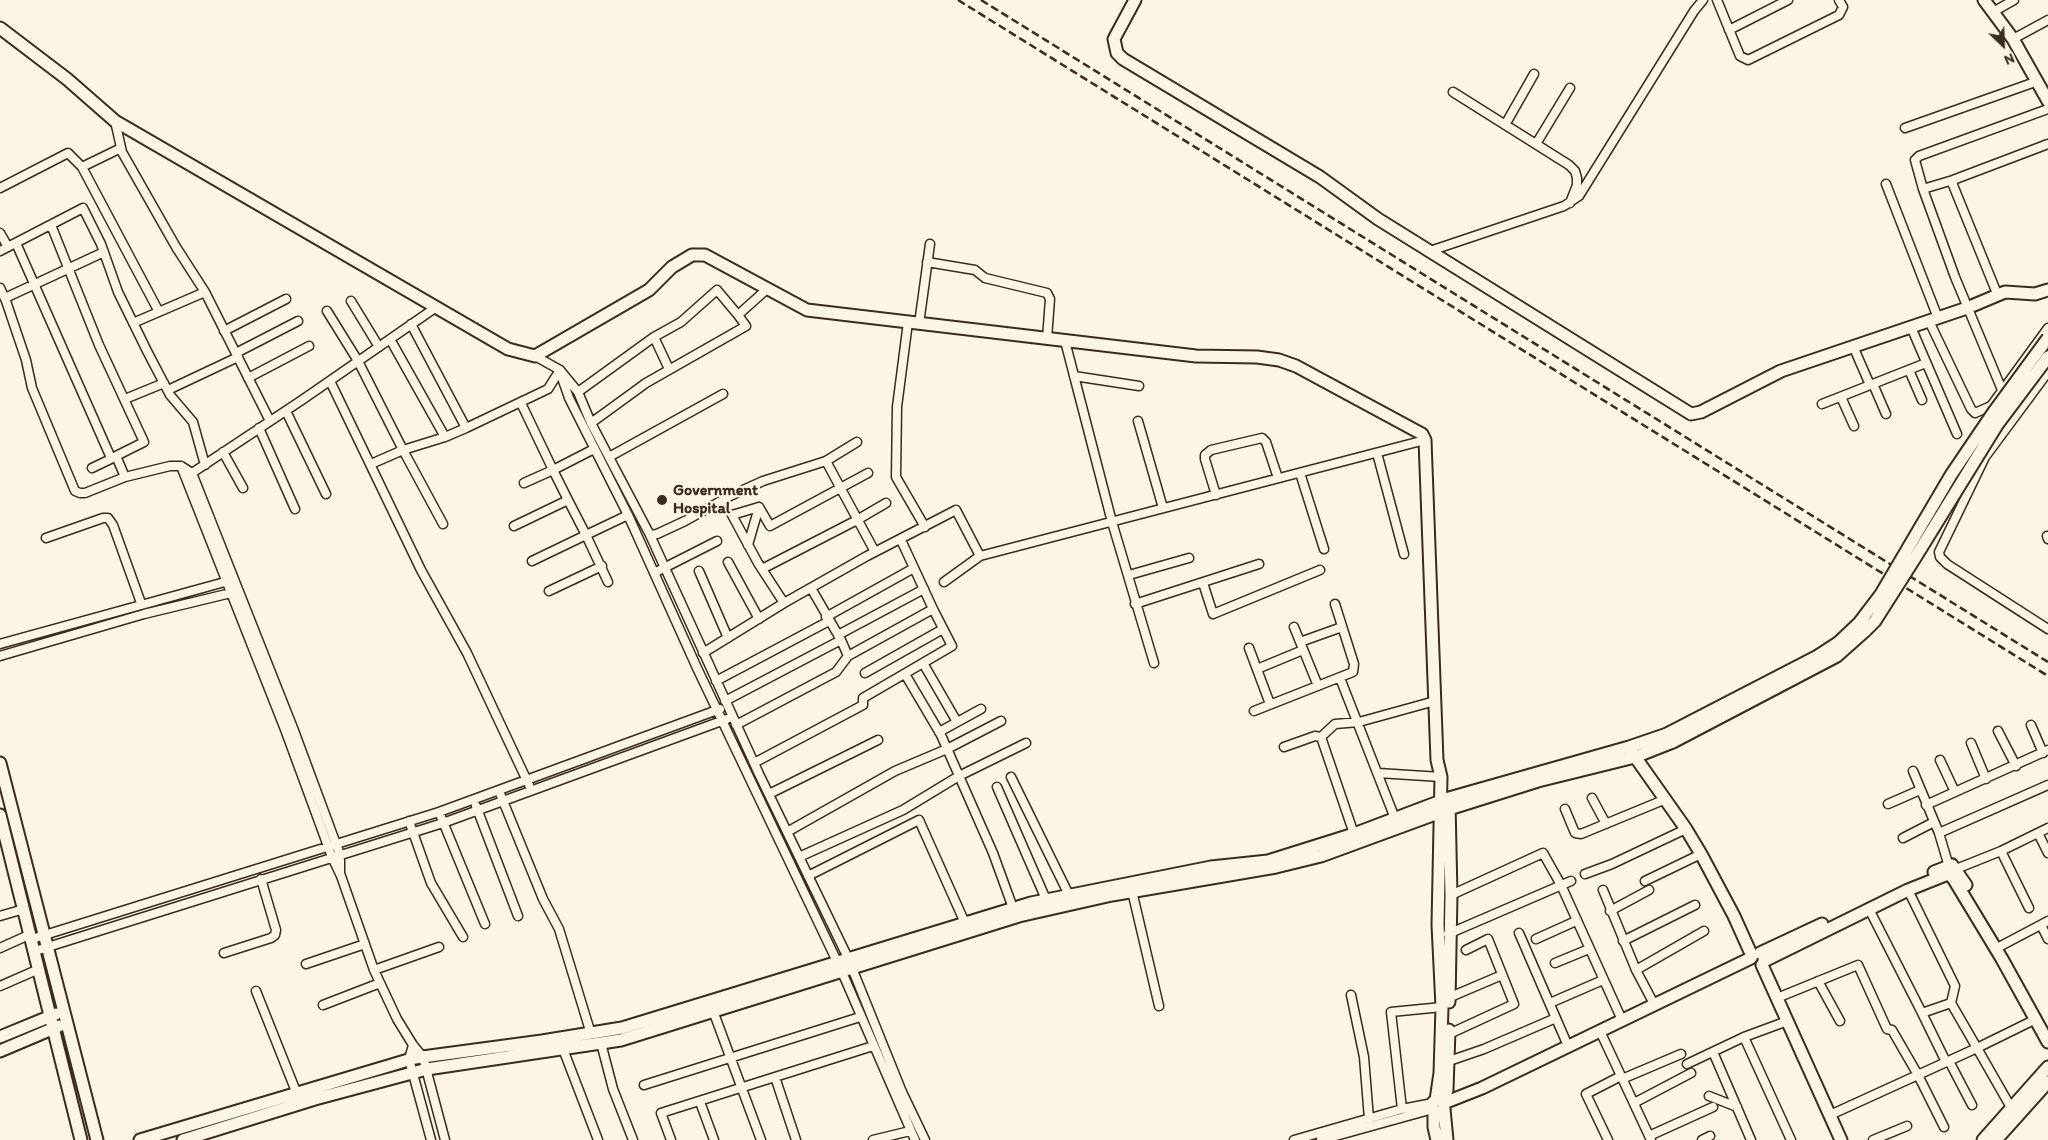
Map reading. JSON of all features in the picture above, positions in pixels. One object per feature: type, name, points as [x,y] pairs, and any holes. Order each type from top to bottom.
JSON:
[{"type":"street","points":[[1135,0],[1114,39],[1117,53],[1123,59],[1320,177],[1378,219],[1691,414],[1701,412],[1781,372],[1967,308],[2008,291],[2035,294],[2048,290]]},
{"type":"street","points":[[1430,251],[1570,203],[1583,192],[1703,0]]},
{"type":"street","points":[[1717,0],[1740,56],[1744,59],[1752,59],[1839,14],[1842,7],[1839,0]]},
{"type":"street","points":[[1729,30],[1788,0]]},
{"type":"street","points":[[1984,0],[2013,40],[2048,101]]},
{"type":"street","points":[[1993,12],[2014,0]]},
{"type":"street","points":[[2013,40],[2048,20]]},
{"type":"street","points":[[0,28],[67,79],[115,122],[508,349],[535,356],[560,370],[578,392],[591,423],[650,535],[703,653],[808,876],[845,965],[925,1140]]},
{"type":"street","points":[[1506,125],[1534,74]]},
{"type":"street","points":[[1905,128],[2038,81]]},
{"type":"street","points":[[1536,144],[1570,88]]},
{"type":"street","points":[[1453,92],[1569,165],[1575,171],[1577,185],[1570,203]]},
{"type":"street","points":[[2002,390],[1967,308],[1915,163],[1919,156],[2048,109]]},
{"type":"street","points":[[115,122],[121,148],[176,247],[205,292],[270,421]]},
{"type":"street","points":[[1923,189],[1953,180],[2048,144]]},
{"type":"street","points":[[82,168],[121,148]]},
{"type":"street","points":[[0,188],[68,153],[82,168],[159,312]]},
{"type":"street","points":[[1953,180],[1953,185],[1998,296]]},
{"type":"street","points":[[1886,184],[1934,319],[1973,412],[1978,413],[1991,406],[2048,328]]},
{"type":"street","points":[[0,251],[83,208],[104,252],[118,292],[133,323],[166,387],[193,422],[205,465]]},
{"type":"street","points":[[51,225],[70,268],[99,345],[144,442],[92,468]]},
{"type":"street","points":[[0,233],[8,247]]},
{"type":"street","points":[[16,243],[113,457],[125,477]]},
{"type":"street","points":[[925,527],[896,477],[897,407],[930,244]]},
{"type":"street","points":[[5,298],[104,252]]},
{"type":"street","points":[[535,356],[649,290],[672,268],[692,255],[705,255],[807,310],[1196,356],[1257,357],[1278,360],[1296,366],[1422,434],[1425,440],[1437,760],[1445,805],[1451,895],[1444,935]]},
{"type":"street","points":[[927,262],[975,270],[985,278],[1047,293],[1050,299],[1047,339]]},
{"type":"street","points":[[0,288],[26,360],[32,388],[73,487],[80,493],[85,493],[125,477],[161,468],[181,466],[188,475],[231,580],[332,845],[374,970],[397,1019],[413,1045],[423,1056],[445,1140]]},
{"type":"street","points":[[738,315],[767,289]]},
{"type":"street","points":[[578,392],[654,337],[681,322],[717,290],[746,326],[646,383],[591,423]]},
{"type":"street","points":[[133,323],[205,292]]},
{"type":"street","points":[[224,330],[286,299]]},
{"type":"street","points":[[351,301],[379,347]]},
{"type":"street","points":[[188,475],[286,411],[436,308]]},
{"type":"street","points":[[327,311],[358,362],[443,524]]},
{"type":"street","points":[[125,399],[166,387],[237,355],[298,321]]},
{"type":"street","points":[[411,324],[466,428]]},
{"type":"street","points":[[1911,327],[1957,434]]},
{"type":"street","points":[[654,337],[669,369]]},
{"type":"street","points":[[1670,738],[1816,657],[1839,642],[1859,624],[1881,594],[1956,467],[2048,338]]},
{"type":"street","points":[[390,339],[445,437]]},
{"type":"street","points":[[1065,341],[1112,522],[1154,663]]},
{"type":"street","points":[[248,378],[309,346]]},
{"type":"street","points":[[1853,346],[1886,414]]},
{"type":"street","points":[[845,965],[1013,908],[1132,892],[1276,867],[1321,856],[1397,823],[1445,805],[1632,752],[1670,738],[1837,656],[1875,622],[1993,430],[2048,357]]},
{"type":"street","points":[[1822,404],[1926,363]]},
{"type":"street","points":[[371,464],[403,450],[445,437],[521,403],[548,389],[560,370]]},
{"type":"street","points":[[560,370],[569,398],[628,515],[722,721],[845,965],[860,1017],[915,1140]]},
{"type":"street","points":[[1909,370],[1922,400]]},
{"type":"street","points":[[2048,372],[1986,457],[1939,552],[1940,557],[1947,564],[2048,629]]},
{"type":"street","points":[[1074,376],[1139,386]]},
{"type":"street","points":[[330,381],[421,570],[467,653],[532,791]]},
{"type":"street","points":[[609,457],[723,394]]},
{"type":"street","points":[[1841,397],[1854,426]]},
{"type":"street","points":[[521,403],[602,566],[608,582]]},
{"type":"street","points":[[286,411],[326,494]]},
{"type":"street","points":[[1138,421],[1163,508]]},
{"type":"street","points":[[259,428],[295,509]]},
{"type":"street","points":[[1216,495],[1205,458],[1205,455],[1211,450],[1262,438],[1266,442],[1278,478]]},
{"type":"street","points":[[944,582],[980,556],[1425,440]]},
{"type":"street","points":[[650,535],[685,522],[730,496],[754,485],[826,461],[857,442]]},
{"type":"street","points":[[524,483],[594,449]]},
{"type":"street","points":[[223,452],[243,488]]},
{"type":"street","points":[[1377,453],[1404,554]]},
{"type":"street","points":[[826,461],[874,552]]},
{"type":"street","points":[[759,507],[770,526],[868,473]]},
{"type":"street","points":[[1300,473],[1324,549]]},
{"type":"street","points":[[514,526],[568,500]]},
{"type":"street","points":[[762,569],[857,520],[886,502]]},
{"type":"street","points":[[759,507],[732,515],[762,569],[784,603]]},
{"type":"street","points":[[748,545],[759,507]]},
{"type":"street","points":[[703,653],[784,603],[874,552],[901,540],[956,510],[980,556]]},
{"type":"street","points":[[532,561],[628,515]]},
{"type":"street","points":[[46,538],[103,518],[108,518],[114,525],[141,603]]},
{"type":"street","points":[[754,763],[863,705],[863,698],[952,646],[901,540]]},
{"type":"street","points":[[654,574],[717,541]]},
{"type":"street","points":[[1129,575],[1189,558]]},
{"type":"street","points":[[728,562],[759,619]]},
{"type":"street","points":[[1135,604],[1259,564]]},
{"type":"street","points":[[549,591],[602,566]]},
{"type":"street","points":[[716,681],[828,619],[914,568]]},
{"type":"street","points":[[1204,583],[1213,614],[1320,570]]},
{"type":"street","points":[[699,571],[728,638]]},
{"type":"street","points":[[0,644],[141,603],[231,580]]},
{"type":"street","points":[[811,588],[840,637],[848,656]]},
{"type":"street","points":[[0,948],[32,936],[44,935],[439,812],[717,710],[924,589]]},
{"type":"street","points":[[0,656],[144,614],[235,592]]},
{"type":"street","points":[[1254,711],[1351,674],[1354,670],[1335,604]]},
{"type":"street","points":[[35,951],[443,823],[722,721],[735,721],[836,672],[848,656],[933,609]]},
{"type":"street","points":[[1294,627],[1318,686]]},
{"type":"street","points":[[1300,642],[1342,627]]},
{"type":"street","points":[[865,673],[943,629]]},
{"type":"street","points":[[1249,648],[1270,704]]},
{"type":"street","points":[[1257,669],[1303,650]]},
{"type":"street","points":[[922,664],[958,722]]},
{"type":"street","points":[[905,674],[939,732],[960,776],[993,853],[1013,908]]},
{"type":"street","points":[[1340,678],[1359,722],[1397,823]]},
{"type":"street","points":[[1321,737],[1335,724],[1359,722],[1435,701]]},
{"type":"street","points":[[939,732],[981,709]]},
{"type":"street","points":[[787,832],[895,771],[947,749],[1001,721]]},
{"type":"street","points":[[1926,805],[2045,752],[2031,725]]},
{"type":"street","points":[[1998,731],[2016,766]]},
{"type":"street","points":[[1284,747],[1315,736],[1321,737]]},
{"type":"street","points":[[1321,737],[1354,834]]},
{"type":"street","points":[[769,794],[878,740]]},
{"type":"street","points":[[799,857],[903,810],[960,776],[1026,743]]},
{"type":"street","points":[[1971,743],[1986,779]]},
{"type":"street","points":[[1632,752],[1666,799],[1701,854],[1777,998],[1841,1140]]},
{"type":"street","points":[[1940,760],[1955,792]]},
{"type":"street","points":[[0,763],[97,1140]]},
{"type":"street","points":[[1913,771],[1952,870],[2048,1026]]},
{"type":"street","points":[[1378,773],[1441,780]]},
{"type":"street","points":[[1011,777],[1068,895]]},
{"type":"street","points":[[1939,833],[2048,785]]},
{"type":"street","points":[[997,787],[1048,904]]},
{"type":"street","points":[[1888,804],[1920,790]]},
{"type":"street","points":[[499,791],[542,899],[559,929],[591,1034]]},
{"type":"street","points":[[1592,798],[1606,824]]},
{"type":"street","points":[[1565,809],[1578,834],[1666,799]]},
{"type":"street","points":[[474,800],[518,916]]},
{"type":"street","points":[[1445,805],[1445,1003],[1439,1105],[1447,1140]]},
{"type":"street","points":[[439,812],[485,924]]},
{"type":"street","points":[[0,815],[32,936],[49,1016],[81,1140]]},
{"type":"street","points":[[808,876],[919,820],[965,923]]},
{"type":"street","points":[[410,821],[432,883],[463,937]]},
{"type":"street","points":[[1902,838],[1934,822]]},
{"type":"street","points":[[183,1140],[308,1102],[427,1069],[626,1038],[711,1007],[845,965],[1019,916],[1068,895],[1211,867],[1268,861],[1354,834],[1397,823]]},
{"type":"street","points":[[1294,1140],[1402,1109],[1439,1105],[1485,1094],[1601,1034],[1905,883],[1952,870],[2001,851],[2048,828]]},
{"type":"street","points":[[1585,874],[1612,864],[1686,829]]},
{"type":"street","points":[[2038,833],[2048,853]]},
{"type":"street","points":[[2001,851],[2029,908]]},
{"type":"street","points":[[1451,895],[1543,853],[1561,885],[1622,1020]]},
{"type":"street","points":[[1645,881],[1701,854]]},
{"type":"street","points":[[1322,1140],[1346,1137],[1482,1088],[1568,1046],[1601,1034],[1622,1020],[1654,1004],[1869,909],[1952,870]]},
{"type":"street","points":[[224,953],[275,935],[276,930],[261,879]]},
{"type":"street","points":[[1444,935],[1571,881]]},
{"type":"street","points":[[1603,890],[1623,941],[1654,1004]]},
{"type":"street","points":[[1610,911],[1649,890]]},
{"type":"street","points":[[1908,890],[1956,986],[1951,1003],[2014,1113]]},
{"type":"street","points":[[1132,892],[1159,1006]]},
{"type":"street","points":[[1623,941],[1695,905]]},
{"type":"street","points":[[0,916],[24,909]]},
{"type":"street","points":[[1869,909],[1972,1105]]},
{"type":"street","points":[[1536,939],[1576,921]]},
{"type":"street","points":[[1998,947],[2044,923],[2048,938]]},
{"type":"street","points":[[1636,970],[1704,930]]},
{"type":"street","points":[[1519,933],[1568,1046]]},
{"type":"street","points":[[1449,1034],[1514,1004],[1488,939],[1466,950]]},
{"type":"street","points":[[306,964],[365,944]]},
{"type":"street","points":[[374,970],[438,947]]},
{"type":"street","points":[[1998,947],[2048,1042]]},
{"type":"street","points":[[1555,963],[1589,949]]},
{"type":"street","points":[[1756,958],[1782,1023],[1835,1140]]},
{"type":"street","points":[[1777,998],[1858,965],[1887,1028],[1892,1030],[1918,1075],[1944,1127]]},
{"type":"street","points":[[0,986],[39,969]]},
{"type":"street","points":[[1402,1109],[1391,1012],[1445,1003],[1502,974]]},
{"type":"street","points":[[1550,1003],[1603,980]]},
{"type":"street","points":[[1818,981],[1840,1022]]},
{"type":"street","points":[[323,1005],[380,982]]},
{"type":"street","points":[[256,991],[296,1094]]},
{"type":"street","points":[[1352,996],[1364,1058],[1369,1119]]},
{"type":"street","points":[[1437,1140],[1433,1123],[1439,1105],[1447,1090],[1449,1062],[1449,1034],[1445,1003]]},
{"type":"street","points":[[1922,1013],[1951,1003]]},
{"type":"street","points":[[140,1140],[409,1059],[591,1034],[711,1007]]},
{"type":"street","points":[[711,1007],[761,1140]]},
{"type":"street","points":[[0,1036],[49,1016],[66,1017]]},
{"type":"street","points":[[0,1052],[52,1028],[66,1017]]},
{"type":"street","points":[[644,1084],[860,1017]]},
{"type":"street","points":[[1449,1062],[1556,1018]]},
{"type":"street","points":[[1830,1115],[1948,1062],[2036,1019]]},
{"type":"street","points":[[1687,1064],[1744,1037],[1782,1023]]},
{"type":"street","points":[[1601,1034],[1650,1138],[1713,1107]]},
{"type":"street","points":[[1744,1037],[1790,1140]]},
{"type":"street","points":[[601,1043],[613,1089],[633,1140]]},
{"type":"street","points":[[413,1045],[409,1059],[431,1140]]},
{"type":"street","points":[[671,1140],[661,1113],[873,1046]]},
{"type":"street","points":[[563,1049],[598,1140]]},
{"type":"street","points":[[1714,1052],[1750,1140]]},
{"type":"street","points":[[1608,1140],[1586,1094],[1622,1077],[1681,1054]]},
{"type":"street","points":[[1996,1140],[2048,1067]]},
{"type":"street","points":[[1634,1103],[1691,1073]]},
{"type":"street","points":[[775,1077],[796,1140]]},
{"type":"street","points":[[1983,1140],[2048,1082]]},
{"type":"street","points":[[1709,1096],[1737,1107]]},
{"type":"street","points":[[700,1102],[714,1140]]},
{"type":"street","points":[[1873,1140],[1907,1126]]},
{"type":"street","points":[[873,1140],[910,1131]]},
{"type":"street","points":[[1702,1140],[1710,1136]]},
{"type":"railway","points":[[958,0],[2048,676]]},
{"type":"railway","points":[[981,0],[2048,662]]},
{"type":"place","name":"Government Hospital","points":[[662,500]]}]
